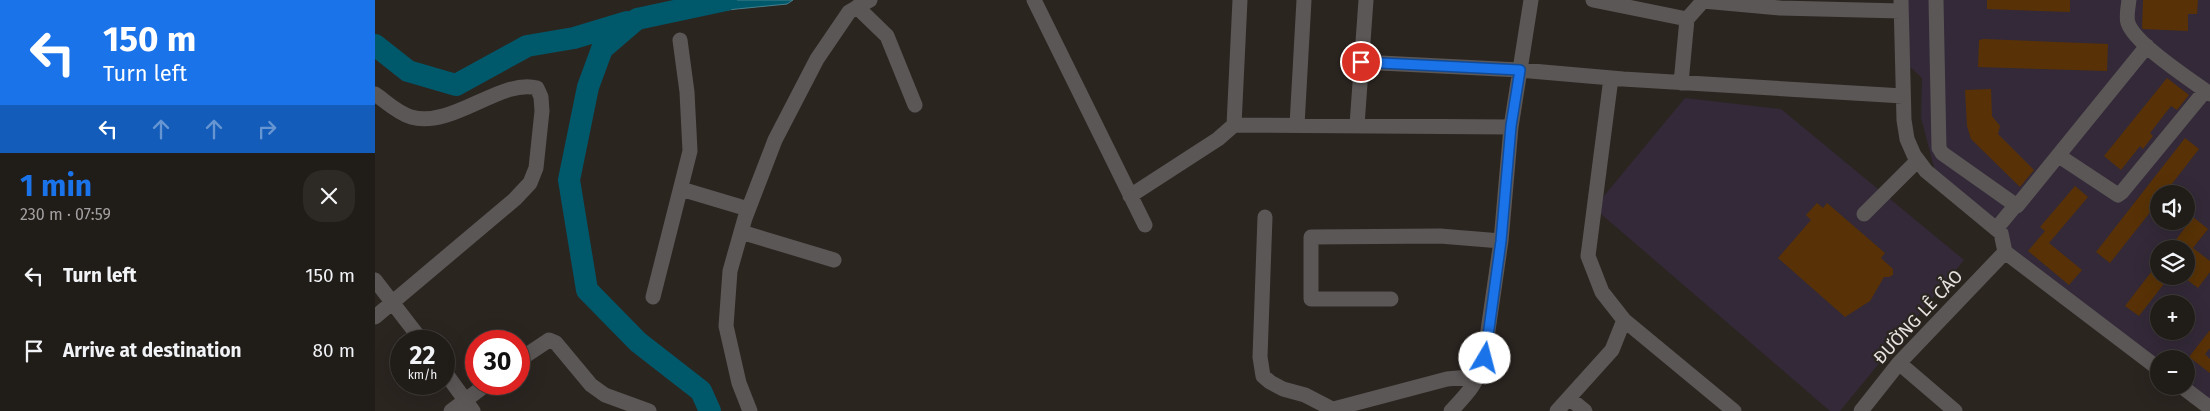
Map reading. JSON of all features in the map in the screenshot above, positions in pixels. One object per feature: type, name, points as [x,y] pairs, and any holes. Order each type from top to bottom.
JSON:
[{"type":"street","points":[[750,411],[739,383],[726,326],[730,271],[741,232],[775,140],[817,60],[849,12],[871,0]]},
{"type":"street","points":[[1034,0],[1145,225]]},
{"type":"street","points":[[1234,124],[1240,0]]},
{"type":"street","points":[[1297,125],[1304,0]]},
{"type":"street","points":[[1357,125],[1366,0]]},
{"type":"street","points":[[1451,411],[1480,376],[1485,358],[1501,241],[1511,126],[1531,0]]},
{"type":"street","points":[[1593,0],[1687,19]]},
{"type":"street","points":[[1936,0],[1939,148],[1942,153],[2015,206]]},
{"type":"street","points":[[2059,156],[2118,195],[2208,93],[2147,46],[2128,23],[2129,0]]},
{"type":"street","points":[[1681,83],[1687,19],[1703,1],[1780,8],[1901,6],[1903,96],[1907,139],[1918,160],[1926,171],[2001,233],[2005,252],[2150,362]]},
{"type":"street","points":[[857,7],[887,36],[915,105]]},
{"type":"street","points":[[653,297],[690,151],[687,92],[680,40]]},
{"type":"street","points":[[1996,229],[2015,206],[2021,203],[2147,46]]},
{"type":"street","points":[[1361,62],[1520,70],[1681,83],[1903,96]]},
{"type":"street","points":[[1611,78],[1588,256],[1602,292],[1624,320],[1734,411]]},
{"type":"street","points":[[375,94],[397,111],[413,117],[433,118],[458,112],[506,92],[528,86],[537,88],[541,97],[543,111],[536,168],[530,183],[515,199],[375,317]]},
{"type":"street","points":[[1130,196],[1218,139],[1234,124],[1511,126]]},
{"type":"street","points":[[1864,214],[1918,160]]},
{"type":"street","points":[[681,189],[748,209]]},
{"type":"street","points":[[1265,217],[1260,357],[1263,376],[1270,382],[1283,389],[1305,396],[1328,410],[1447,379],[1480,376]]},
{"type":"street","points":[[741,232],[835,260]]},
{"type":"street","points":[[1391,299],[1311,299],[1311,238],[1440,236],[1501,241]]},
{"type":"street","name":"ĐƯỜNG LÊ CẢO","points":[[1861,411],[1899,363],[2005,252]]},
{"type":"street","points":[[375,280],[414,330]]},
{"type":"street","points":[[1557,411],[1612,350],[1624,320]]},
{"type":"street","points":[[530,353],[549,340],[556,343],[591,386],[605,395],[649,411]]},
{"type":"street","points":[[1899,363],[1955,411]]},
{"type":"street","points":[[455,386],[469,405]]},
{"type":"street","points":[[451,411],[469,405],[478,395]]},
{"type":"street","points":[[2193,395],[2210,408]]},
{"type":"street","points":[[1569,398],[1585,411]]},
{"type":"shaded area","points":[[1908,0],[2210,0],[2210,403],[2195,392],[2195,350],[2150,350],[2150,357],[2011,251],[1935,171],[1921,118],[1922,78],[1908,65]]},
{"type":"shaded area","points":[[1685,98],[1781,109],[1964,260],[1840,411],[1830,411],[1594,208]]},
{"type":"water","points":[[694,0],[793,0],[787,4],[637,19]]},
{"type":"building","points":[[1987,0],[2070,0],[2070,12],[1987,9]]},
{"type":"building","points":[[2143,0],[2198,0],[2197,14],[2188,14],[2188,31],[2143,29]]},
{"type":"building","points":[[1979,40],[2108,44],[2107,71],[1978,67]]},
{"type":"building","points":[[2167,78],[2189,95],[2177,110],[2171,106],[2150,133],[2153,136],[2143,149],[2140,146],[2121,170],[2104,156]]},
{"type":"building","points":[[1991,89],[1992,116],[2000,126],[1998,134],[2034,170],[2020,187],[1971,139],[1967,126],[1965,90]]},
{"type":"building","points":[[2185,138],[2199,149],[2171,185],[2150,185],[2150,212],[2110,263],[2096,252]]},
{"type":"building","points":[[2075,186],[2088,197],[2049,243],[2082,270],[2069,285],[2028,251],[2045,231],[2040,227]]},
{"type":"building","points":[[1817,203],[1823,208],[1827,203],[1885,253],[1881,258],[1893,269],[1893,275],[1884,277],[1870,301],[1845,317],[1778,258],[1811,220],[1806,215]]},
{"type":"building","points":[[2195,219],[2208,229],[2195,245],[2195,240],[2176,240],[2183,230],[2195,230]]},
{"type":"building","points":[[2195,250],[2210,261],[2210,272],[2198,288],[2194,285]]},
{"type":"building","points":[[2150,274],[2150,285],[2163,285],[2155,295],[2150,295],[2150,302],[2139,316],[2125,306]]},
{"type":"building","points":[[2210,330],[2210,348],[2205,354],[2210,359],[2210,373],[2195,362],[2194,350]]},
{"type":"waterway","points":[[710,411],[701,391],[638,342],[587,290],[569,180],[588,87],[602,49],[637,19],[726,0]]},
{"type":"waterway","points":[[375,45],[408,71],[456,85],[527,46],[574,38],[627,22]]},
{"type":"route","points":[[1361,62],[1520,70],[1511,126],[1501,241],[1485,358]]}]
